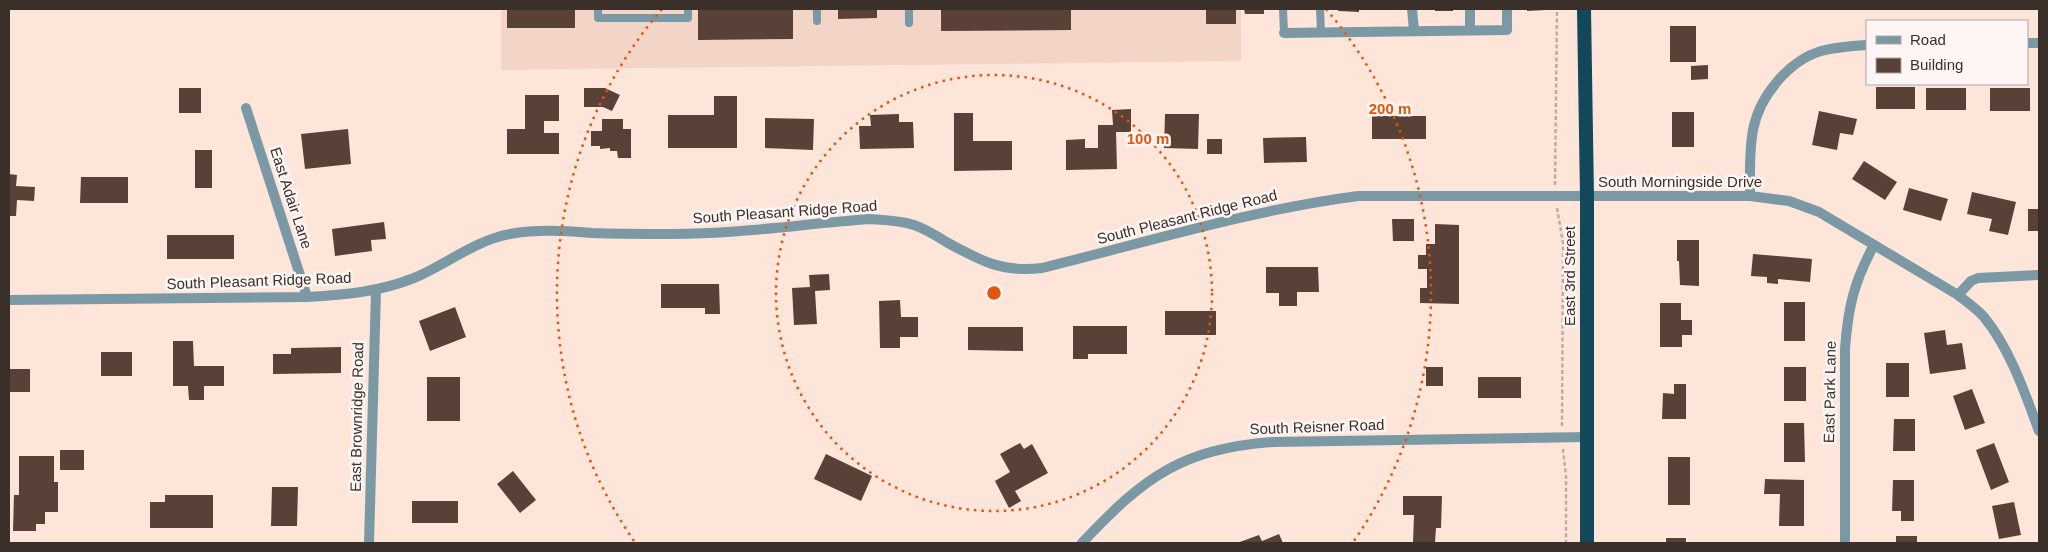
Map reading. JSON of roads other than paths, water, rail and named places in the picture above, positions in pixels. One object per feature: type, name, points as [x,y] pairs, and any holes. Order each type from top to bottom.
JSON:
[{"type":"highway","name":"East 3rd Street","points":[[1584,9],[1587,197],[1587,543]]},
{"type":"street","points":[[1412,9],[1414,30]]},
{"type":"street","points":[[1470,9],[1470,30]]},
{"type":"street","points":[[1284,33],[1507,30],[1507,9]]},
{"type":"street","points":[[1750,196],[1752,130],[1757,114],[1771,90],[1795,64],[1807,57],[1832,48],[1866,45]]},
{"type":"street","name":"East Adair Lane","points":[[246,108],[307,297]]},
{"type":"street","name":"South Pleasant Ridge Road","points":[[9,300],[307,297],[376,291],[415,277],[482,242],[510,234],[540,230],[635,234],[736,232],[868,219],[914,225],[988,264],[1014,270],[1030,270],[1307,203],[1358,196],[1587,197]]},
{"type":"street","name":"South Morningside Drive","points":[[1587,197],[1750,196],[1773,198],[1804,206],[1843,225],[1958,295],[1983,316],[2001,342],[2039,431]]},
{"type":"street","name":"East Park Lane","points":[[1845,543],[1845,349],[1847,326],[1854,288],[1874,245]]},
{"type":"street","points":[[1958,295],[1971,281],[1978,278],[2039,276]]},
{"type":"street","name":"East Brownridge Road","points":[[369,543],[376,291]]},
{"type":"street","name":"South Reisner Road","points":[[1082,543],[1103,520],[1145,483],[1189,459],[1225,448],[1273,442],[1586,437]]},
{"type":"lane","points":[[598,9],[598,18],[688,18],[688,9]]},
{"type":"lane","points":[[817,9],[817,21]]},
{"type":"lane","points":[[909,9],[909,23]]},
{"type":"lane","points":[[1283,9],[1284,33]]},
{"type":"lane","points":[[1320,9],[1321,32]]}]
